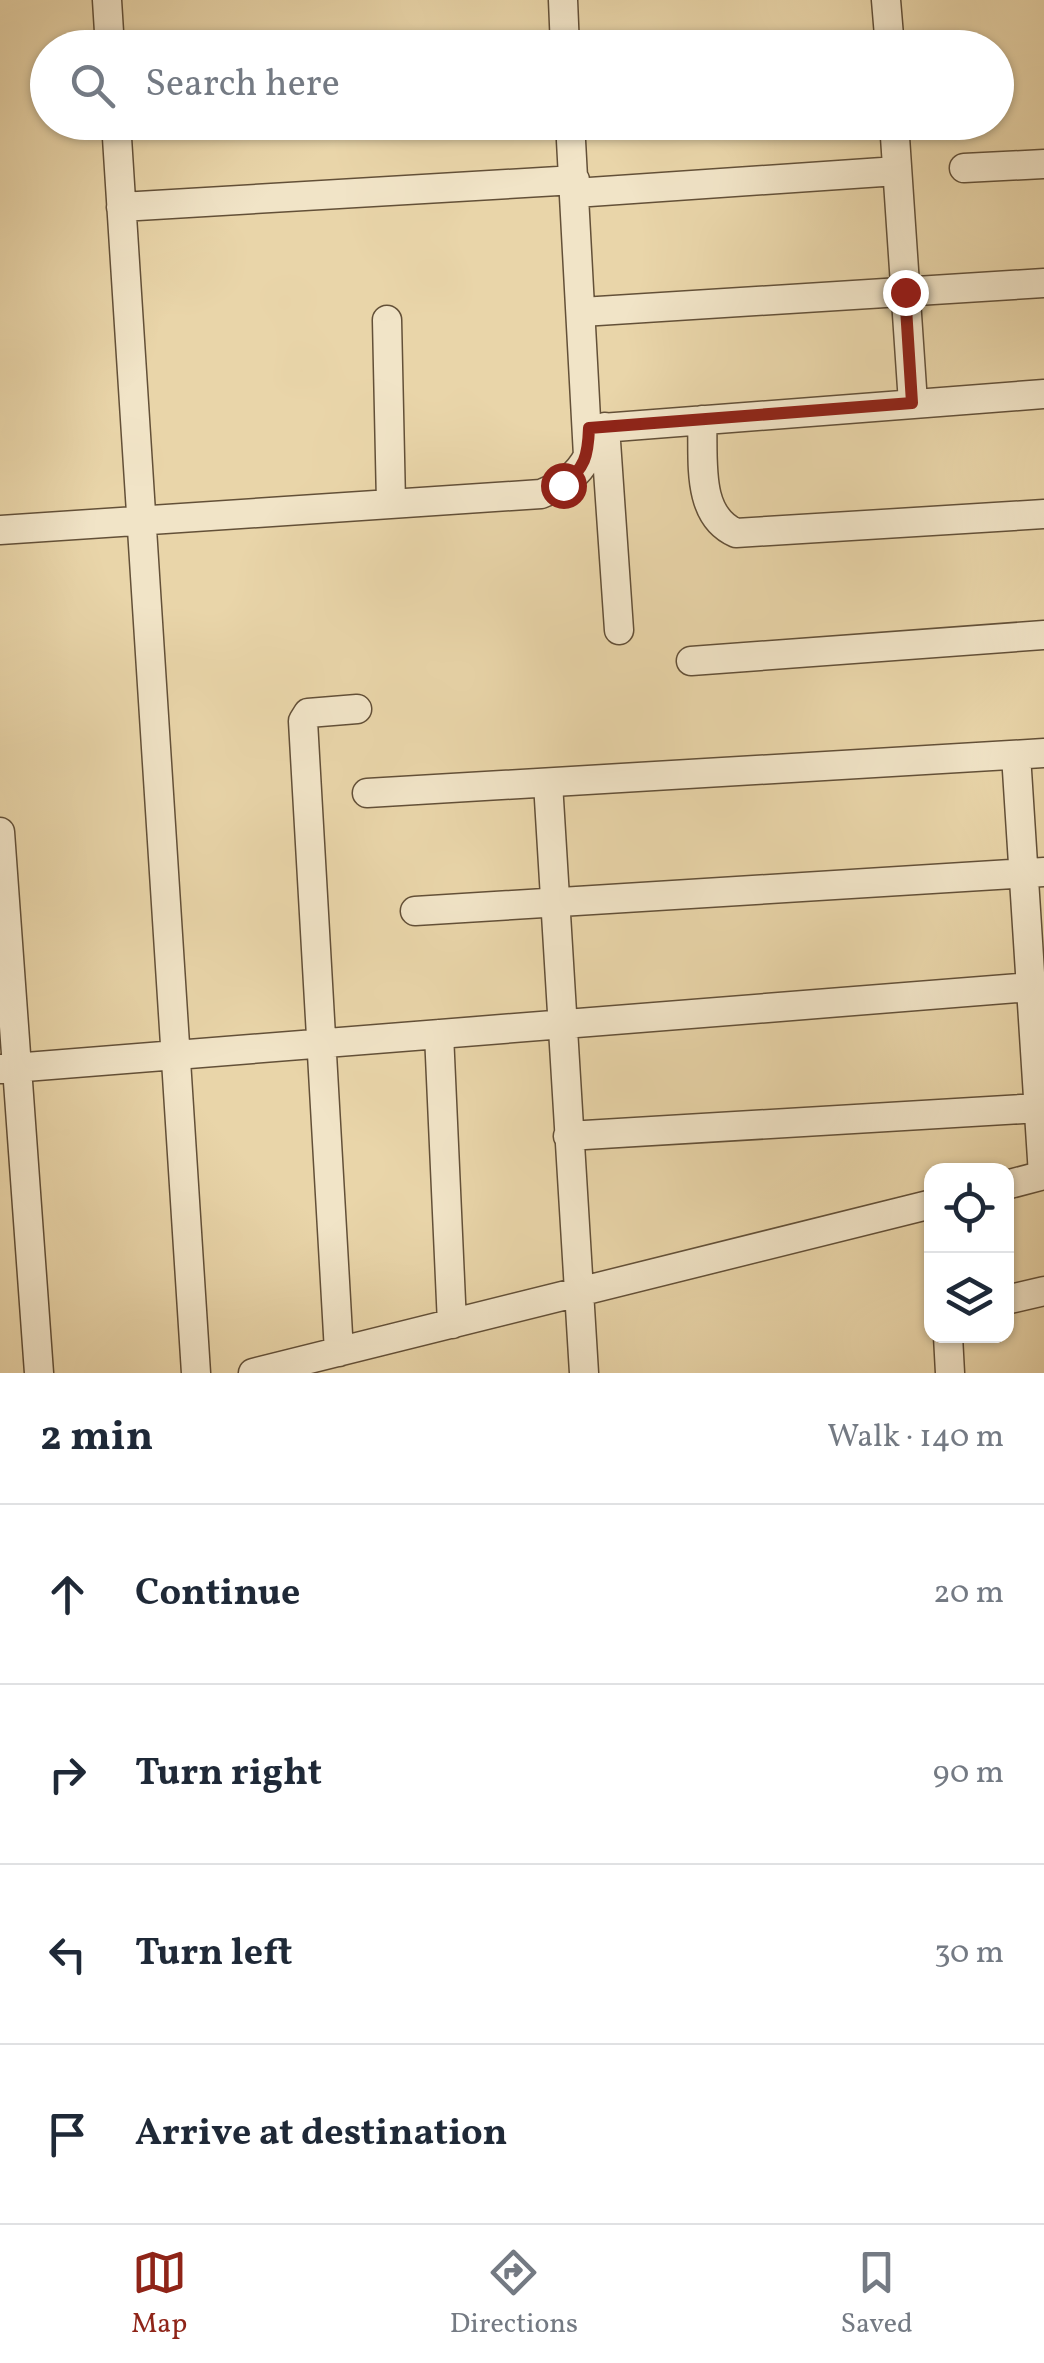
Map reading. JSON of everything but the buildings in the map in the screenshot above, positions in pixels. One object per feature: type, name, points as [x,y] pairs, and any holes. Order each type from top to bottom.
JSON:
[{"type":"street","points":[[107,0],[109,30]]},
{"type":"street","points":[[563,0],[564,30]]},
{"type":"street","points":[[886,0],[889,30]]},
{"type":"street","points":[[117,140],[196,1373]]},
{"type":"street","points":[[571,140],[582,312],[619,630]]},
{"type":"street","points":[[895,140],[912,403]]},
{"type":"street","points":[[964,168],[1044,164]]},
{"type":"street","points":[[122,207],[898,171]]},
{"type":"street","points":[[582,312],[1044,283]]},
{"type":"street","points":[[387,320],[391,503]]},
{"type":"street","points":[[597,428],[1044,394]]},
{"type":"street","points":[[702,420],[709,508],[723,527],[736,533],[1044,514]]},
{"type":"street","points":[[0,530],[540,494],[579,472],[597,428]]},
{"type":"street","points":[[691,661],[1044,636]]},
{"type":"street","points":[[339,1352],[303,721],[308,713],[357,709]]},
{"type":"street","points":[[367,794],[1030,754],[1034,873],[1030,987],[1044,1175],[1014,1183]]},
{"type":"street","points":[[548,784],[584,1373]]},
{"type":"street","points":[[0,832],[8,1068],[39,1373]]},
{"type":"street","points":[[415,911],[1034,873]]},
{"type":"street","points":[[8,1068],[1030,987]]},
{"type":"street","points":[[439,1034],[452,1324]]},
{"type":"street","points":[[568,1136],[1038,1108]]},
{"type":"street","points":[[253,1373],[924,1206]]},
{"type":"street","points":[[1014,1298],[1044,1291]]},
{"type":"street","points":[[948,1343],[950,1373]]},
{"type":"route","points":[[563,485],[579,472],[588,456],[589,428],[912,403],[905,292]]}]
